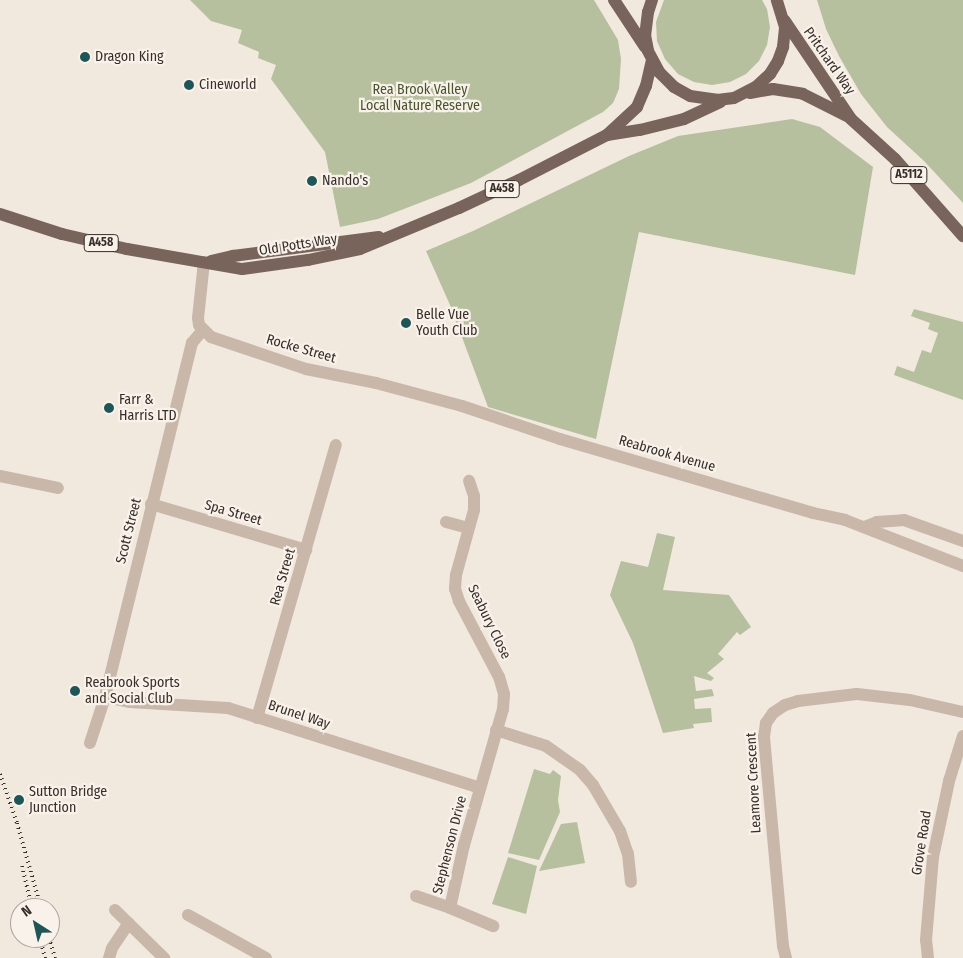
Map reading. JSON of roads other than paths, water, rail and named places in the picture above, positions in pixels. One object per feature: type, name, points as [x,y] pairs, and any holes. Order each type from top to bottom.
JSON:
[{"type":"main road","points":[[614,0],[650,55]]},
{"type":"main road","name":"A458","points":[[652,0],[646,22],[650,55],[664,78],[679,90],[704,100],[727,99],[744,94],[765,79],[778,61],[784,41],[784,19],[779,2]]},
{"type":"main road","name":"Pritchard Way","points":[[784,19],[851,118],[895,159],[963,236]]},
{"type":"main road","name":"Old Potts Way","points":[[0,214],[93,242],[242,268],[308,260],[360,250],[519,180],[606,135],[637,107],[646,86],[650,55]]},
{"type":"main road","name":"Pritchard Way","points":[[744,94],[773,89],[803,94],[851,118]]},
{"type":"main road","name":"Old Potts Way","points":[[606,135],[684,119],[727,99]]},
{"type":"street","points":[[203,330],[198,318],[204,262]]},
{"type":"street","name":"Rocke Street","points":[[203,330],[211,337],[306,369],[376,383],[462,406]]},
{"type":"street","name":"Scott Street","points":[[90,742],[105,697],[192,343],[203,330]]},
{"type":"street","name":"Reabrook Avenue","points":[[462,406],[560,439],[864,527],[895,541],[963,566]]},
{"type":"street","name":"Rea Street","points":[[257,718],[336,445]]},
{"type":"street","points":[[0,478],[58,488]]},
{"type":"street","name":"Seabury Close","points":[[469,481],[474,496],[474,510],[456,575],[455,589],[499,677],[504,694],[502,709],[480,788]]},
{"type":"street","name":"Spa Street","points":[[151,504],[306,550]]},
{"type":"street","name":"Reabrook Avenue","points":[[864,527],[877,522],[904,520],[963,541]]},
{"type":"street","points":[[446,522],[468,528]]},
{"type":"street","name":"Leamore Crescent","points":[[786,958],[782,946],[764,737],[766,723],[773,713],[785,704],[798,701],[857,694],[910,700],[963,712]]},
{"type":"street","name":"Brunel Way","points":[[105,697],[130,702],[228,708],[480,788]]},
{"type":"street","points":[[496,730],[546,746],[580,770],[593,785],[620,831],[628,854],[631,882]]},
{"type":"street","name":"Grove Road","points":[[928,958],[926,940],[933,857],[949,780],[963,736]]},
{"type":"street","name":"Stephenson Drive","points":[[450,908],[464,845],[480,788]]},
{"type":"street","name":"Stephenson Drive","points":[[416,896],[493,926]]},
{"type":"street","points":[[115,910],[164,958]]},
{"type":"street","points":[[188,915],[266,958]]},
{"type":"street","points":[[109,958],[112,948],[129,923]]},
{"type":"railway","points":[[0,774],[17,823],[38,898]]},
{"type":"railway","points":[[22,866],[30,898]]},
{"type":"railway","points":[[42,948],[45,958]]},
{"type":"railway","points":[[52,948],[55,958]]},
{"type":"place","name":"Dragon King","points":[[85,57]]},
{"type":"place","name":"Cineworld","points":[[189,85]]},
{"type":"place","name":"Nando's","points":[[312,181]]},
{"type":"place","name":"Belle Vue Youth Club","points":[[406,323]]},
{"type":"place","name":"Farr & Harris LTD","points":[[109,408]]},
{"type":"place","name":"Reabrook Sports and Social Club","points":[[75,691]]},
{"type":"place","name":"Sutton Bridge Junction","points":[[19,800]]},
{"type":"park label","name":"Rea Brook Valley Local Nature Reserve","points":[[420,98]]}]
